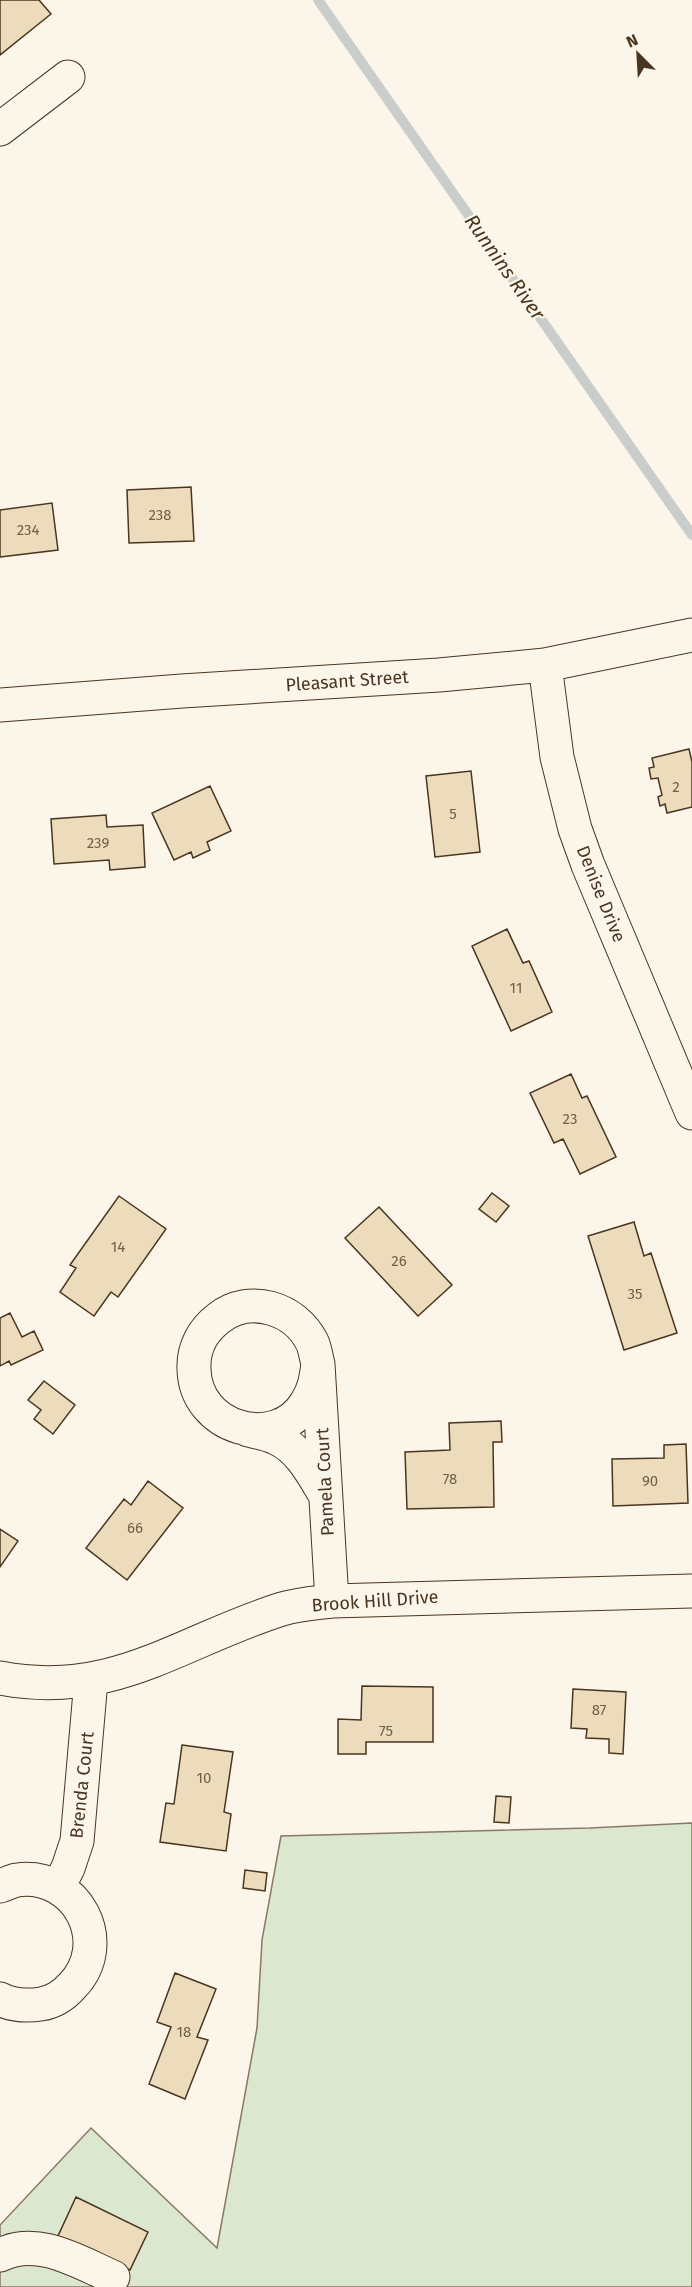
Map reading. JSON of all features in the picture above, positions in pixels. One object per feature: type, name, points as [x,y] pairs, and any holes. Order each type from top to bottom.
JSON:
[{"type":"street","points":[[0,129],[68,76]]},
{"type":"street","name":"Pleasant Street","points":[[0,705],[439,675],[545,665],[692,636]]},
{"type":"street","name":"Denise Drive","points":[[545,665],[557,756],[576,829],[588,865],[692,1113]]},
{"type":"street","name":"Pamela Court","points":[[318,1364],[315,1386],[305,1405],[297,1413],[289,1420],[270,1428],[248,1430],[227,1424],[211,1412],[200,1397],[194,1378],[193,1359],[199,1340],[210,1324],[226,1312],[244,1306],[264,1306],[284,1312],[301,1325],[313,1343],[318,1364],[332,1601]]},
{"type":"street","points":[[248,1430],[277,1438],[301,1457],[325,1496]]},
{"type":"street","name":"Brook Hill Drive","points":[[0,1678],[50,1684],[91,1680],[135,1669],[284,1609],[332,1601],[692,1591]]},
{"type":"street","name":"Brenda Court","points":[[57,1887],[68,1868],[77,1841],[91,1680]]},
{"type":"street","points":[[0,1886],[16,1880],[38,1880],[57,1887],[74,1899],[86,1918],[91,1938],[89,1959],[80,1978],[65,1994],[46,2003],[26,2006],[0,1999]]},
{"type":"street","points":[[0,2255],[12,2249],[48,2249],[113,2277]]},
{"type":"green space","points":[[692,1823],[692,2287],[0,2287],[0,2225],[91,2128],[217,2248],[257,2028],[262,1940],[281,1836]]},
{"type":"building","points":[[0,0],[39,0],[51,14],[0,55]]},
{"type":"building","points":[[191,487],[194,541],[129,543],[127,490]]},
{"type":"building","points":[[52,503],[58,550],[0,557],[0,510]]},
{"type":"building","points":[[689,749],[692,762],[692,807],[667,813],[665,804],[660,806],[658,797],[662,795],[658,778],[651,779],[649,768],[654,767],[652,758]]},
{"type":"building","points":[[471,771],[480,852],[435,857],[426,776]]},
{"type":"building","points":[[210,786],[231,831],[207,842],[210,850],[193,858],[191,852],[174,860],[152,813]]},
{"type":"building","points":[[106,815],[107,827],[143,825],[145,867],[110,870],[109,860],[54,864],[51,819]]},
{"type":"building","points":[[507,929],[523,963],[529,961],[552,1012],[511,1031],[472,946]]},
{"type":"building","points":[[571,1074],[582,1098],[587,1096],[616,1157],[580,1174],[563,1139],[554,1143],[530,1093]]},
{"type":"building","points":[[492,1193],[509,1206],[496,1222],[479,1209]]},
{"type":"building","points":[[119,1196],[166,1229],[118,1297],[111,1292],[94,1316],[60,1292],[76,1268],[70,1265]]},
{"type":"building","points":[[379,1207],[452,1285],[418,1316],[345,1238]]},
{"type":"building","points":[[634,1222],[644,1256],[651,1253],[677,1333],[624,1350],[588,1236]]},
{"type":"building","points":[[10,1313],[22,1337],[34,1331],[43,1350],[11,1365],[9,1361],[0,1366],[0,1318]]},
{"type":"building","points":[[44,1381],[75,1405],[53,1434],[34,1419],[41,1410],[28,1400]]},
{"type":"building","points":[[501,1421],[502,1442],[493,1442],[494,1507],[407,1509],[405,1452],[450,1450],[449,1423]]},
{"type":"building","points":[[686,1444],[688,1503],[613,1506],[612,1459],[664,1458],[664,1445]]},
{"type":"building","points":[[148,1481],[183,1508],[127,1580],[86,1548],[124,1499],[131,1505]]},
{"type":"building","points":[[0,1529],[18,1541],[0,1567]]},
{"type":"building","points":[[362,1686],[433,1687],[433,1742],[366,1742],[366,1754],[338,1754],[338,1719],[361,1720]]},
{"type":"building","points":[[573,1689],[626,1692],[623,1754],[609,1753],[609,1739],[586,1738],[587,1729],[571,1728]]},
{"type":"building","points":[[182,1745],[233,1752],[224,1812],[231,1814],[226,1851],[160,1842],[166,1803],[174,1804]]},
{"type":"building","points":[[496,1796],[511,1797],[509,1823],[494,1822]]},
{"type":"building","points":[[245,1870],[267,1873],[265,1891],[243,1888]]},
{"type":"building","points":[[175,1973],[216,1989],[197,2037],[208,2040],[185,2099],[149,2084],[171,2027],[157,2022]]},
{"type":"building","points":[[76,2197],[148,2232],[130,2270],[58,2236]]},
{"type":"waterway","name":"Runnins River","points":[[318,0],[692,535]]}]
